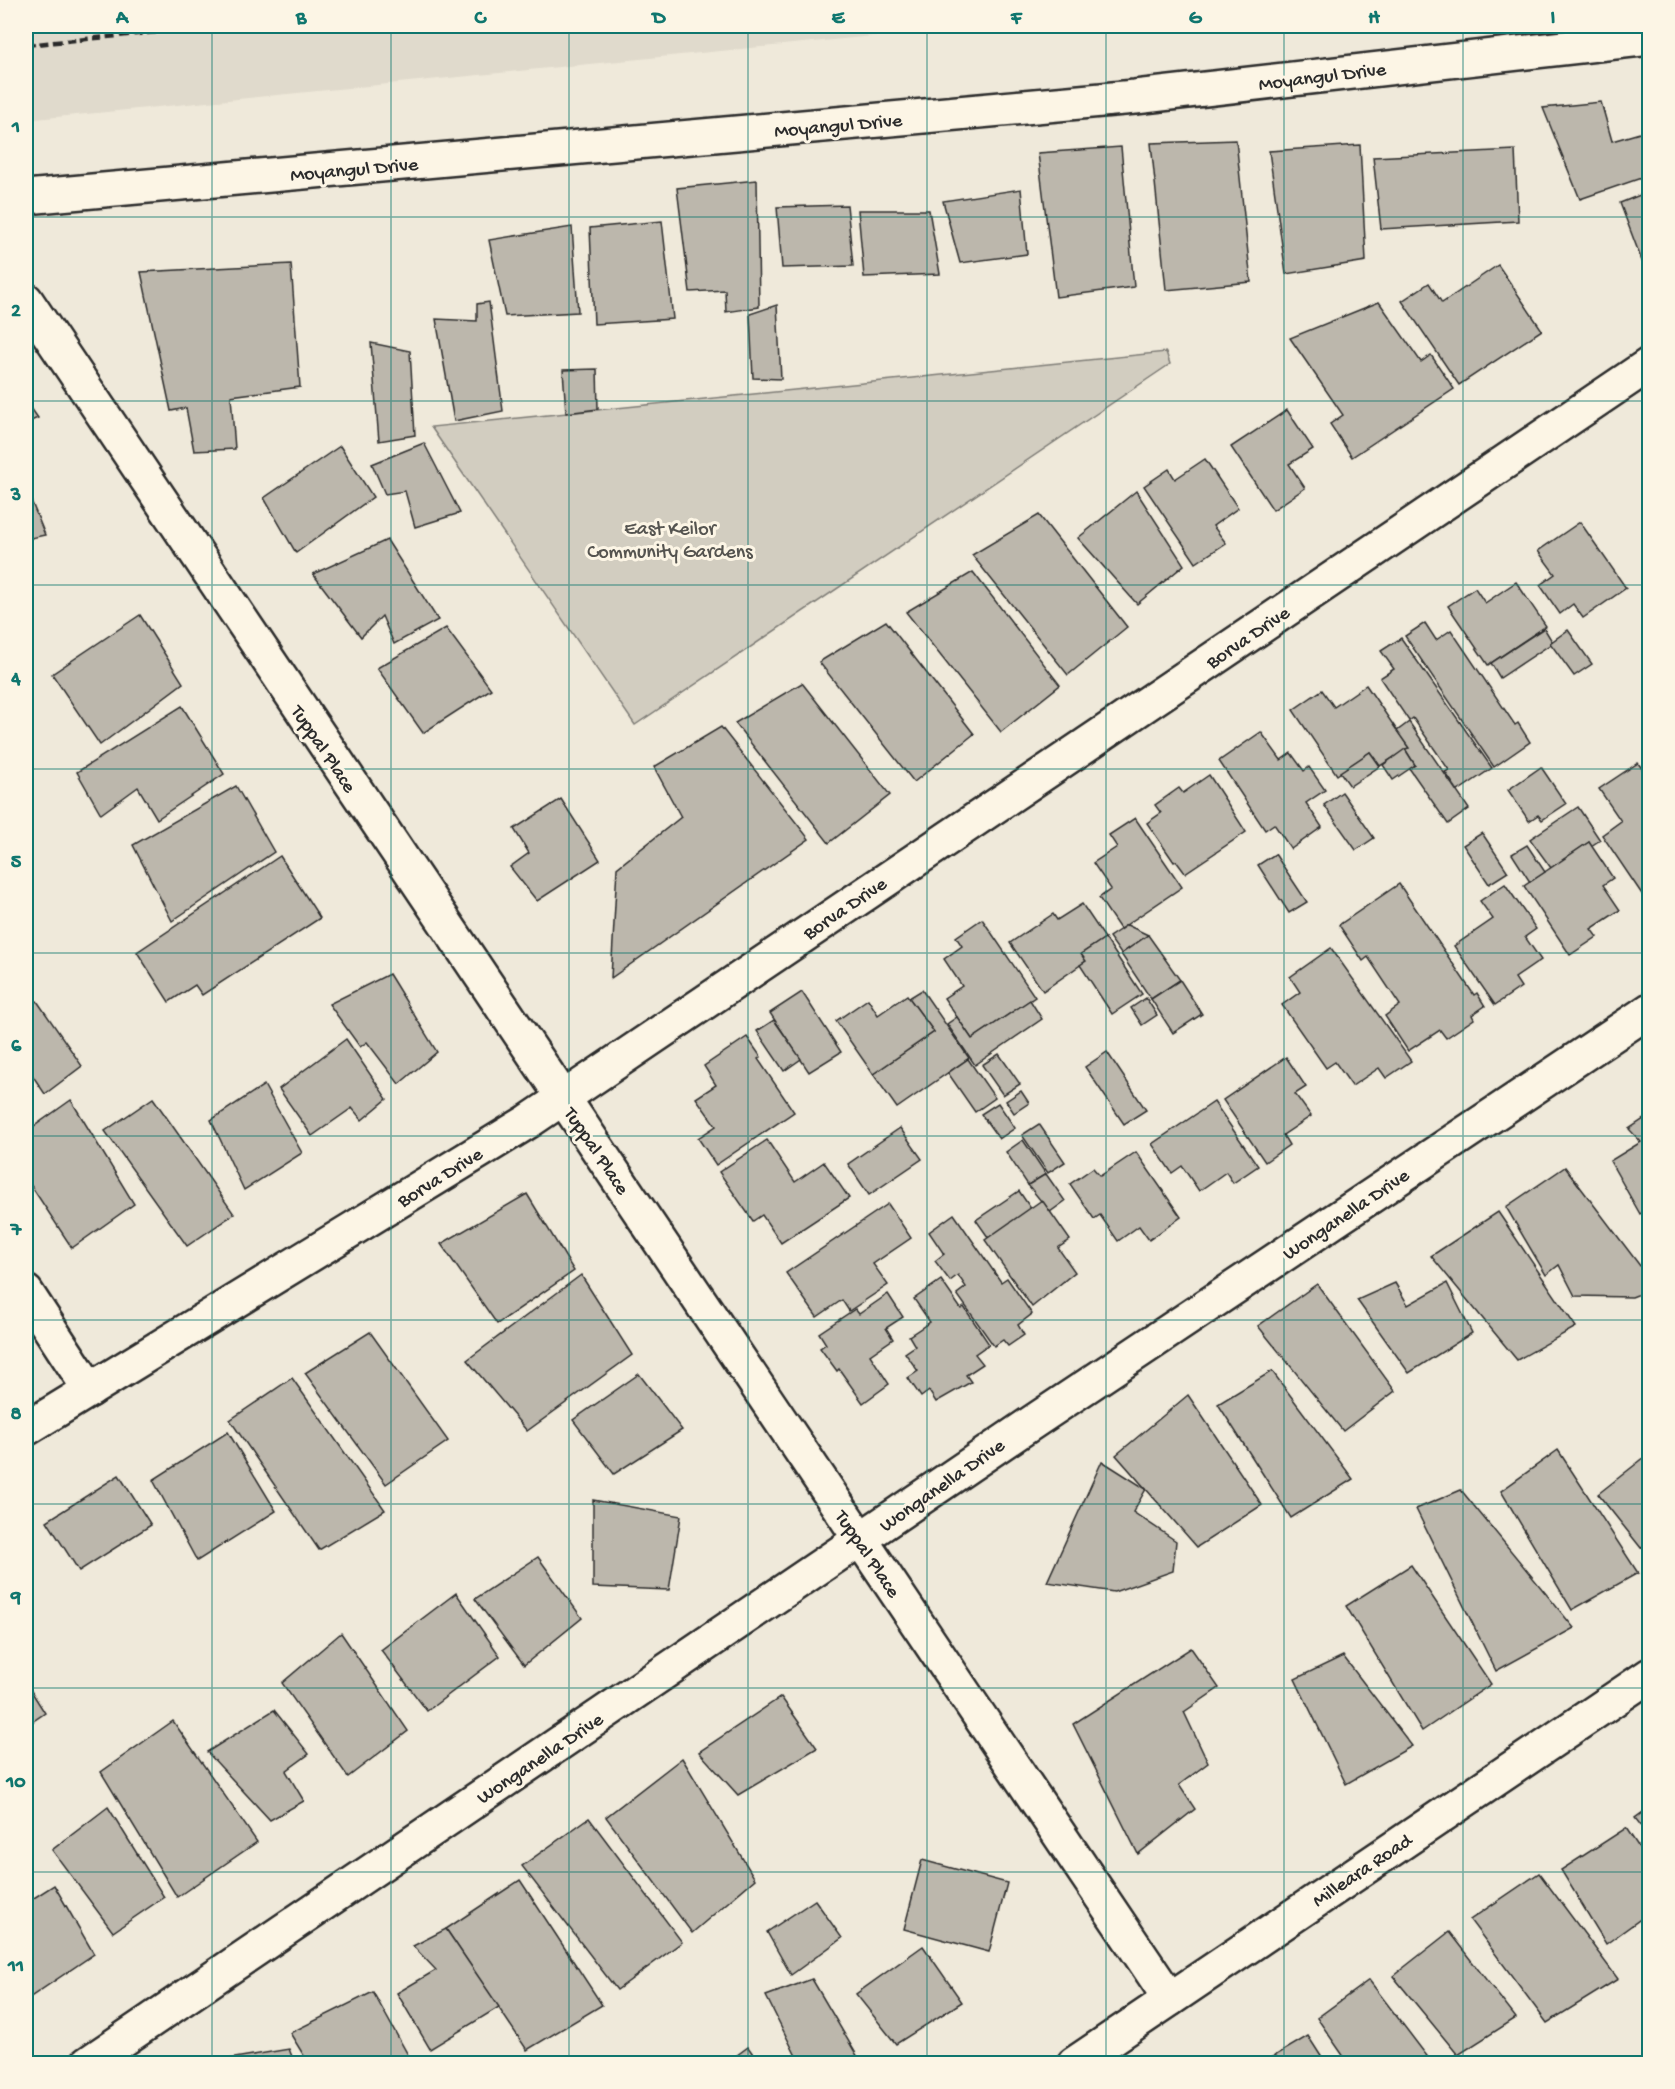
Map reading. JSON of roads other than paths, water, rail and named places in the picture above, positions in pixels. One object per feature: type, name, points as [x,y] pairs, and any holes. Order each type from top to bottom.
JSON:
[{"type":"street","name":"Moyangul Drive","points":[[26,197],[1123,98],[1650,38]]},
{"type":"street","name":"Tuppal Place","points":[[26,300],[407,871],[1170,1999]]},
{"type":"street","name":"Borva Drive","points":[[26,1429],[529,1121],[1650,364]]},
{"type":"street","name":"Wonganella Drive","points":[[87,2064],[861,1539],[1650,1010]]},
{"type":"street","points":[[26,1292],[90,1390]]},
{"type":"street","name":"Milleara Road","points":[[1074,2064],[1650,1675]]},
{"type":"railway","points":[[26,45],[218,26]]},
{"type":"park label","name":"East Keilor Community Gardens","points":[[670,538]]}]
